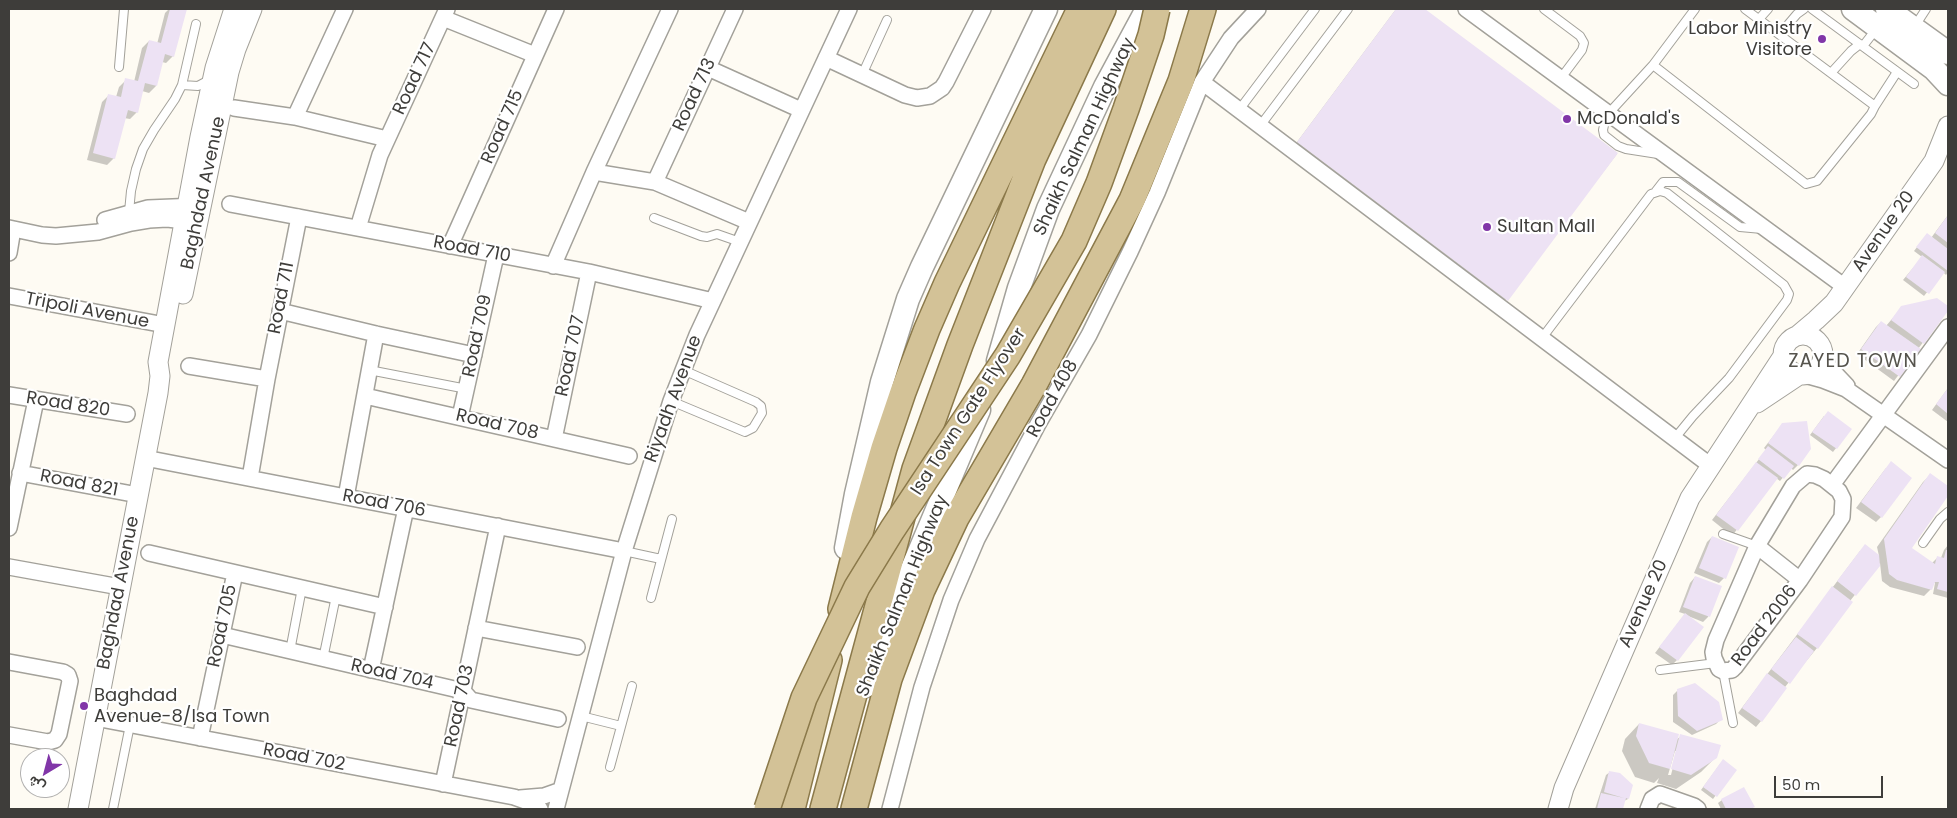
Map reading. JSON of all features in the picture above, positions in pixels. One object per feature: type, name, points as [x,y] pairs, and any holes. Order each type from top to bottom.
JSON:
[{"type":"main road","points":[[848,578],[846,550],[850,522],[880,391],[902,317],[922,267],[1046,9]]},
{"type":"main road","points":[[792,809],[848,578],[884,448],[903,392],[927,329],[952,274],[1080,9]]},
{"type":"main road","name":"Shaikh Salman Highway","points":[[823,809],[918,460],[960,345],[1033,159],[1104,9]]},
{"type":"main road","name":"Shaikh Salman Highway","points":[[833,770],[911,570],[991,380],[1019,288],[1045,218],[1094,111],[1147,9]]},
{"type":"main road","name":"Isa Town Gate Flyover","points":[[767,809],[804,698],[857,587],[892,530],[1008,355],[1074,241],[1099,183],[1126,109],[1158,9]]},
{"type":"main road","name":"Isa Town Gate Flyover","points":[[854,809],[889,679],[922,590],[956,518],[1034,385],[1132,200],[1181,81],[1203,9]]},
{"type":"main road","points":[[1853,9],[1913,29],[1948,54]]},
{"type":"main road","points":[[1882,18],[1948,84]]},
{"type":"street","name":"Baghdad Avenue","points":[[160,376],[168,364],[193,214],[212,78],[222,41],[234,9]]},
{"type":"street","name":"Baghdad Avenue","points":[[78,809],[160,376],[158,362],[165,325],[236,49],[252,9]]},
{"type":"street","points":[[295,117],[345,9]]},
{"type":"street","name":"Road 715","points":[[450,246],[556,9]]},
{"type":"street","points":[[553,266],[594,172],[670,9]]},
{"type":"street","name":"Road 713","points":[[655,182],[735,9]]},
{"type":"street","name":"Riyadh Avenue","points":[[556,809],[624,551],[671,401],[713,301],[849,9]]},
{"type":"street","points":[[826,58],[911,97],[923,97],[936,92],[946,82],[982,9]]},
{"type":"street","name":"Road 408","points":[[890,809],[922,687],[951,600],[967,561],[992,508],[1089,335],[1130,252],[1158,193],[1202,82],[1231,38],[1258,9]]},
{"type":"street","points":[[1466,9],[1845,287]]},
{"type":"street","name":"Road 717","points":[[358,228],[374,171],[445,13],[535,55]]},
{"type":"street","points":[[708,68],[801,110]]},
{"type":"street","points":[[1202,82],[1711,466]]},
{"type":"street","points":[[234,108],[295,117],[387,139]]},
{"type":"street","points":[[1934,161],[1948,126]]},
{"type":"street","points":[[1934,161],[1948,148]]},
{"type":"street","name":"Avenue 20","points":[[1797,336],[1834,303],[1934,161]]},
{"type":"street","points":[[594,172],[655,182],[750,222]]},
{"type":"street","name":"Road 710","points":[[230,204],[589,272],[713,301]]},
{"type":"street","points":[[87,232],[100,221],[129,212],[168,206],[193,214]]},
{"type":"street","points":[[9,253],[11,228],[56,236],[98,232],[131,223],[193,214]]},
{"type":"street","name":"Road 711","points":[[250,478],[298,217]]},
{"type":"street","name":"Road 709","points":[[460,417],[496,254]]},
{"type":"street","name":"Road 707","points":[[554,439],[589,272]]},
{"type":"street","name":"Tripoli Avenue","points":[[9,296],[165,325]]},
{"type":"street","name":"Avenue 20","points":[[1823,353],[1828,318],[1834,303]]},
{"type":"street","points":[[280,311],[474,355]]},
{"type":"street","points":[[1832,485],[1948,327]]},
{"type":"street","points":[[346,497],[376,334]]},
{"type":"street","points":[[1857,396],[1838,378],[1816,339],[1810,336],[1797,336],[1786,344],[1783,356],[1788,368],[1802,375],[1835,384],[1857,396],[1948,460]]},
{"type":"street","points":[[1802,375],[1818,369],[1823,353]]},
{"type":"street","name":"Avenue 20","points":[[1558,809],[1568,778],[1690,498],[1783,356]]},
{"type":"street","points":[[189,366],[267,379]]},
{"type":"street","name":"Avenue 20","points":[[1750,408],[1782,385],[1802,375]]},
{"type":"street","name":"Road 820","points":[[9,395],[127,414]]},
{"type":"street","name":"Road 708","points":[[364,396],[628,456]]},
{"type":"street","name":"Road 821","points":[[9,528],[36,400]]},
{"type":"street","name":"Road 706","points":[[145,458],[624,551]]},
{"type":"street","name":"Road 821","points":[[20,473],[138,496]]},
{"type":"street","name":"Road 2006","points":[[1807,474],[1815,475],[1832,485],[1839,491],[1842,499],[1844,508],[1842,517],[1800,580],[1732,670],[1719,667],[1713,652],[1716,640],[1757,546],[1798,480],[1807,474]]},
{"type":"street","points":[[371,670],[406,508]]},
{"type":"street","name":"Road 703","points":[[443,784],[498,526]]},
{"type":"street","points":[[1757,546],[1800,580]]},
{"type":"street","points":[[149,554],[384,607]]},
{"type":"street","points":[[9,567],[120,587]]},
{"type":"street","name":"Road 705","points":[[200,738],[235,573]]},
{"type":"street","points":[[476,628],[577,647]]},
{"type":"street","name":"Road 704","points":[[222,635],[463,691],[471,700],[558,719]]},
{"type":"street","points":[[9,662],[63,672],[68,675],[70,681],[59,734],[55,740],[48,742],[9,735]]},
{"type":"street","name":"Road 702","points":[[95,718],[514,797],[540,809]]},
{"type":"street","name":"Road 702","points":[[514,797],[539,797],[561,790]]},
{"type":"street","points":[[1648,809],[1652,799],[1660,794],[1698,809]]},
{"type":"lane","points":[[119,68],[124,9]]},
{"type":"lane","points":[[1239,110],[1315,9]]},
{"type":"lane","points":[[1260,126],[1348,9]]},
{"type":"lane","points":[[1544,9],[1580,36],[1584,43],[1582,50],[1561,78]]},
{"type":"lane","points":[[1665,155],[1618,146],[1604,135],[1603,130],[1608,112],[1653,65],[1695,9]]},
{"type":"lane","points":[[1745,9],[1875,106]]},
{"type":"lane","points":[[1759,20],[1768,9]]},
{"type":"lane","points":[[1780,34],[1797,14],[1804,9]]},
{"type":"lane","points":[[1812,9],[1914,84]]},
{"type":"lane","points":[[1913,29],[1926,9]]},
{"type":"lane","points":[[1831,73],[1851,51],[1862,45],[1882,18]]},
{"type":"lane","points":[[862,75],[887,20]]},
{"type":"lane","points":[[129,212],[133,184],[143,149],[176,99],[182,85],[196,24]]},
{"type":"lane","points":[[1653,65],[1806,184],[1817,181],[1871,114],[1897,72]]},
{"type":"lane","points":[[182,85],[198,86],[212,78]]},
{"type":"lane","points":[[1542,338],[1651,194],[1663,182],[1678,182],[1740,227],[1766,229]]},
{"type":"lane","points":[[1656,191],[1663,191],[1682,205],[1784,284],[1789,294],[1787,300],[1729,378],[1675,438]]},
{"type":"lane","points":[[654,218],[701,236],[707,237],[717,234],[740,242]]},
{"type":"lane","points":[[369,370],[466,389]]},
{"type":"lane","points":[[671,401],[745,432],[754,428],[762,412],[761,406],[756,402],[683,370]]},
{"type":"lane","points":[[1923,543],[1940,519],[1948,512]]},
{"type":"lane","points":[[651,598],[672,519]]},
{"type":"lane","points":[[1723,534],[1757,546]]},
{"type":"lane","points":[[624,551],[660,559]]},
{"type":"lane","points":[[290,651],[302,588]]},
{"type":"lane","points":[[323,658],[336,596]]},
{"type":"lane","points":[[1660,670],[1719,667],[1733,723]]},
{"type":"lane","points":[[610,767],[632,686]]},
{"type":"lane","points":[[581,716],[621,726]]},
{"type":"lane","points":[[113,809],[130,725]]},
{"type":"building","points":[[170,9],[187,9],[174,57],[165,54],[157,86],[145,83],[138,113],[128,110],[115,159],[93,153],[108,94],[121,97],[125,78],[138,81],[149,40],[161,43]]},
{"type":"building","name":"Sultan Mall","points":[[1396,9],[1425,9],[1618,153],[1508,301],[1297,142]]},
{"type":"building","points":[[1948,215],[1948,243],[1935,233]]},
{"type":"building","points":[[1927,233],[1948,249],[1948,271],[1916,247]]},
{"type":"building","points":[[1922,255],[1945,272],[1929,294],[1906,277]]},
{"type":"building","points":[[1937,298],[1948,306],[1948,311],[1924,344],[1891,320],[1901,306]]},
{"type":"building","points":[[1881,321],[1921,349],[1900,377],[1861,349]]},
{"type":"building","points":[[1948,388],[1948,414],[1936,404]]},
{"type":"building","points":[[1828,411],[1852,429],[1837,449],[1812,432]]},
{"type":"building","points":[[1807,421],[1811,449],[1799,466],[1768,443],[1782,423]]},
{"type":"building","points":[[1768,446],[1794,466],[1784,479],[1758,459]]},
{"type":"building","points":[[1891,461],[1912,478],[1882,518],[1861,502]]},
{"type":"building","points":[[1756,462],[1778,478],[1738,531],[1716,515]]},
{"type":"building","points":[[1930,473],[1948,486],[1948,496],[1912,548],[1935,564],[1937,556],[1944,558],[1946,550],[1948,550],[1948,592],[1937,589],[1939,582],[1935,582],[1932,590],[1897,580],[1889,574],[1884,539]]},
{"type":"building","points":[[1712,536],[1739,547],[1726,579],[1699,568]]},
{"type":"building","points":[[1865,544],[1879,555],[1880,566],[1856,596],[1837,581]]},
{"type":"building","points":[[1695,576],[1722,586],[1710,617],[1683,607]]},
{"type":"building","points":[[1832,586],[1853,602],[1818,649],[1797,634]]},
{"type":"building","points":[[1685,613],[1704,627],[1678,661],[1659,647]]},
{"type":"building","points":[[1796,637],[1814,651],[1790,684],[1771,669]]},
{"type":"building","points":[[1767,673],[1787,688],[1762,722],[1742,708]]},
{"type":"building","points":[[1695,683],[1719,702],[1723,720],[1697,731],[1678,716],[1677,689]]},
{"type":"building","points":[[1639,723],[1679,734],[1670,769],[1649,763],[1636,736]]},
{"type":"building","points":[[1680,734],[1721,745],[1717,758],[1691,775],[1671,769]]},
{"type":"building","points":[[1723,759],[1737,770],[1717,797],[1703,787]]},
{"type":"building","points":[[1609,771],[1620,773],[1633,785],[1629,799],[1626,798],[1623,809],[1597,809],[1601,793],[1624,798],[1604,792]]},
{"type":"building","points":[[1744,787],[1755,807],[1750,809],[1726,809],[1721,799]]},
{"type":"place","name":"Labor Ministry Visitore","points":[[1822,39]]},
{"type":"place","name":"McDonald's","points":[[1567,119]]},
{"type":"place","name":"Sultan Mall","points":[[1487,227]]},
{"type":"place","name":"Baghdad Avenue-8/Isa Town","points":[[84,706]]},
{"type":"district","name":"ZAYED TOWN","points":[[1853,362]]}]
